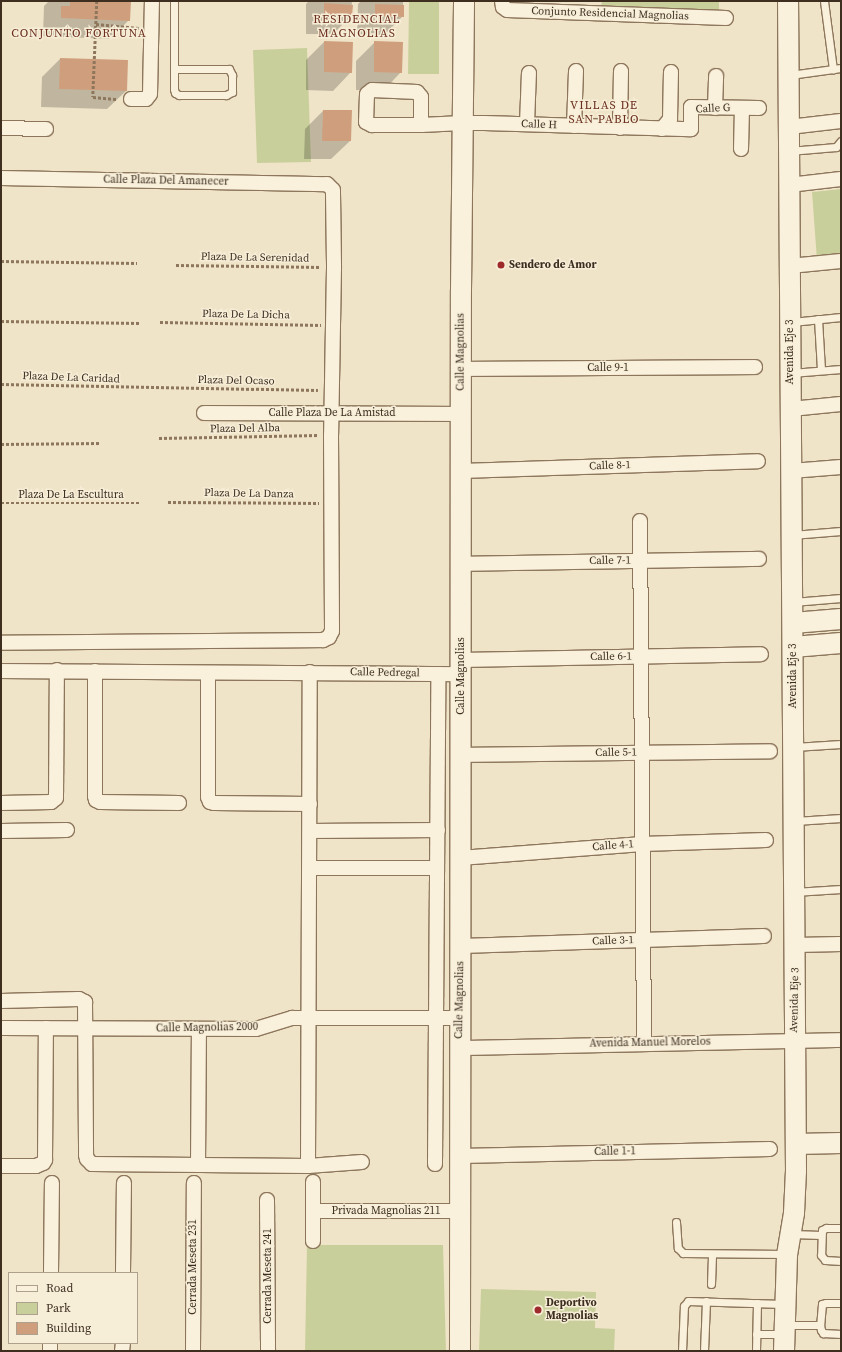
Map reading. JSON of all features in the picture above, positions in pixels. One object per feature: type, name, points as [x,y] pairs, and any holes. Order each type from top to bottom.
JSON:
[{"type":"street","points":[[131,99],[146,99],[150,94],[152,1]]},
{"type":"street","name":"Calle Magnolias","points":[[460,1351],[461,369],[464,1]]},
{"type":"street","name":"Conjunto Residencial Magnolias","points":[[502,1],[502,7],[508,10],[594,7],[726,18]]},
{"type":"street","name":"Avenida Eje 3","points":[[784,1337],[784,1304],[787,1255],[796,1192],[796,945],[794,892],[795,821],[788,1]]},
{"type":"street","points":[[574,126],[576,71]]},
{"type":"street","points":[[620,128],[621,71]]},
{"type":"street","points":[[662,129],[670,119],[671,72]]},
{"type":"street","points":[[527,124],[529,73]]},
{"type":"street","points":[[715,108],[716,76]]},
{"type":"street","name":"Calle H","points":[[421,125],[420,95],[417,92],[372,90],[368,92],[366,104],[368,124],[372,125],[421,125],[463,123],[662,129]]},
{"type":"street","name":"Calle G","points":[[662,129],[691,129],[691,107],[760,108]]},
{"type":"street","points":[[741,149],[742,108]]},
{"type":"street","points":[[789,127],[841,121]]},
{"type":"street","points":[[1,128],[46,128]]},
{"type":"street","name":"Calle Plaza Del Amanecer","points":[[1,178],[324,184],[330,187],[333,193],[334,268]]},
{"type":"street","points":[[789,185],[841,179]]},
{"type":"street","points":[[790,266],[841,261]]},
{"type":"street","points":[[1,643],[326,640],[332,634],[331,390],[334,268]]},
{"type":"street","name":"Calle 9-1","points":[[461,369],[755,367]]},
{"type":"street","points":[[791,409],[841,404]]},
{"type":"street","name":"Calle Plaza De La Amistad","points":[[204,413],[461,414]]},
{"type":"street","name":"Calle 8-1","points":[[461,471],[758,461]]},
{"type":"street","points":[[791,471],[841,467]]},
{"type":"street","points":[[640,521],[642,656],[642,940],[644,1043]]},
{"type":"street","name":"Calle 7-1","points":[[461,564],[759,559]]},
{"type":"street","points":[[793,623],[841,619]]},
{"type":"street","points":[[793,647],[841,643]]},
{"type":"street","name":"Calle 6-1","points":[[461,667],[642,656],[762,654]]},
{"type":"street","name":"Calle Pedregal","points":[[95,671],[438,674],[461,667]]},
{"type":"street","points":[[1,670],[95,671],[94,796],[96,800],[100,802],[179,803]]},
{"type":"street","points":[[1,803],[50,802],[56,798],[58,670]]},
{"type":"street","points":[[308,1166],[310,672]]},
{"type":"street","points":[[208,673],[208,797],[210,802],[214,804],[310,804]]},
{"type":"street","points":[[435,1164],[438,674]]},
{"type":"street","name":"Calle 5-1","points":[[461,755],[770,751]]},
{"type":"street","points":[[1,831],[67,830]]},
{"type":"street","points":[[310,831],[438,830]]},
{"type":"street","name":"Calle 4-1","points":[[460,858],[642,844],[766,840]]},
{"type":"street","points":[[310,868],[437,868]]},
{"type":"street","name":"Calle 3-1","points":[[461,946],[764,936]]},
{"type":"street","points":[[796,945],[841,944]]},
{"type":"street","points":[[1,1001],[82,999],[85,1004],[86,1155],[89,1162],[96,1165],[308,1166],[362,1162]]},
{"type":"street","name":"Calle Magnolias 2000","points":[[1,1028],[256,1030],[286,1019],[460,1018]]},
{"type":"street","points":[[1,1166],[36,1166],[43,1163],[45,1160],[46,1028]]},
{"type":"street","points":[[198,1165],[199,1029]]},
{"type":"street","name":"Avenida Manuel Morelos","points":[[460,1048],[841,1040]]},
{"type":"street","points":[[796,1144],[841,1143]]},
{"type":"street","name":"Calle 1-1","points":[[460,1156],[770,1149]]},
{"type":"street","points":[[313,1182],[313,1241]]},
{"type":"street","points":[[51,1272],[52,1183]]},
{"type":"street","points":[[123,1272],[124,1183]]},
{"type":"street","name":"Cerrada Meseta 231","points":[[193,1351],[194,1183]]},
{"type":"street","name":"Cerrada Meseta 241","points":[[267,1200],[268,1351]]},
{"type":"street","name":"Privada Magnolias 211","points":[[312,1211],[460,1211]]},
{"type":"lane","points":[[174,1],[174,68],[174,89],[177,94],[226,96],[232,92],[232,75],[229,69],[174,68]]},
{"type":"lane","points":[[824,1],[833,69]]},
{"type":"lane","points":[[789,75],[841,68]]},
{"type":"lane","points":[[789,151],[839,146]]},
{"type":"lane","points":[[790,322],[841,317]]},
{"type":"lane","points":[[818,319],[821,370]]},
{"type":"lane","points":[[791,373],[841,369]]},
{"type":"lane","points":[[792,535],[841,531]]},
{"type":"lane","points":[[793,602],[841,598]]},
{"type":"lane","points":[[794,747],[841,744]]},
{"type":"lane","points":[[795,821],[841,818]]},
{"type":"lane","points":[[794,892],[841,889]]},
{"type":"lane","points":[[676,1222],[677,1245],[680,1251],[687,1254],[787,1255]]},
{"type":"lane","points":[[841,1228],[826,1228],[822,1230],[821,1235],[821,1255],[823,1259],[841,1261]]},
{"type":"lane","points":[[790,1233],[821,1235]]},
{"type":"lane","points":[[711,1284],[712,1255]]},
{"type":"lane","points":[[682,1351],[684,1304],[688,1301],[784,1304]]},
{"type":"lane","points":[[704,1351],[706,1301]]},
{"type":"lane","points":[[841,1303],[826,1302],[822,1304],[820,1325],[820,1330],[823,1333],[841,1334]]},
{"type":"lane","points":[[756,1351],[757,1303]]},
{"type":"lane","points":[[756,1334],[784,1337],[820,1325]]},
{"type":"path","points":[[97,1],[93,97],[131,99]]},
{"type":"path","points":[[96,24],[151,29]]},
{"type":"path","points":[[1,261],[137,262]]},
{"type":"path","name":"Plaza De La Serenidad","points":[[176,265],[334,268]]},
{"type":"path","points":[[1,321],[140,323]]},
{"type":"path","name":"Plaza De La Dicha","points":[[160,322],[333,325]]},
{"type":"path","name":"Plaza De La Caridad","points":[[1,384],[141,387]]},
{"type":"path","name":"Plaza Del Ocaso","points":[[141,387],[331,390]]},
{"type":"path","name":"Plaza Del Alba","points":[[160,438],[331,435]]},
{"type":"path","points":[[1,444],[101,443]]},
{"type":"path","name":"Plaza De La Danza","points":[[168,502],[331,503]]},
{"type":"path","name":"Plaza De La Escultura","points":[[1,503],[140,503]]},
{"type":"green space","points":[[409,1],[439,1],[439,74],[408,74]]},
{"type":"green space","points":[[602,1],[719,1],[719,10],[601,7]]},
{"type":"green space","points":[[307,48],[311,162],[257,163],[253,50]]},
{"type":"green space","points":[[841,189],[841,257],[817,260],[812,192]]},
{"type":"green space","points":[[307,1245],[443,1245],[446,1351],[305,1351]]},
{"type":"green space","name":"Deportivo Magnolias","points":[[481,1289],[596,1292],[595,1328],[615,1329],[614,1351],[479,1351]]},
{"type":"building","points":[[70,1],[131,1],[130,21],[61,18],[61,6],[70,6]]},
{"type":"building","points":[[324,3],[353,5],[352,16],[324,16]]},
{"type":"building","points":[[375,4],[404,5],[404,17],[375,16]]},
{"type":"building","points":[[324,41],[353,42],[352,73],[324,72]]},
{"type":"building","points":[[374,41],[403,42],[402,73],[374,72]]},
{"type":"building","points":[[60,58],[128,60],[127,91],[59,89]]},
{"type":"building","points":[[323,110],[352,110],[351,141],[322,141]]},
{"type":"place","name":"Sendero de Amor","points":[[501,265]]},
{"type":"place","name":"Deportivo Magnolias","points":[[538,1310]]},
{"type":"district","name":"RESIDENCIAL MAGNOLIAS","points":[[357,27]]},
{"type":"district","name":"CONJUNTO FORTUNA","points":[[79,34]]},
{"type":"district","name":"VILLAS DE SAN PABLO","points":[[604,113]]}]
